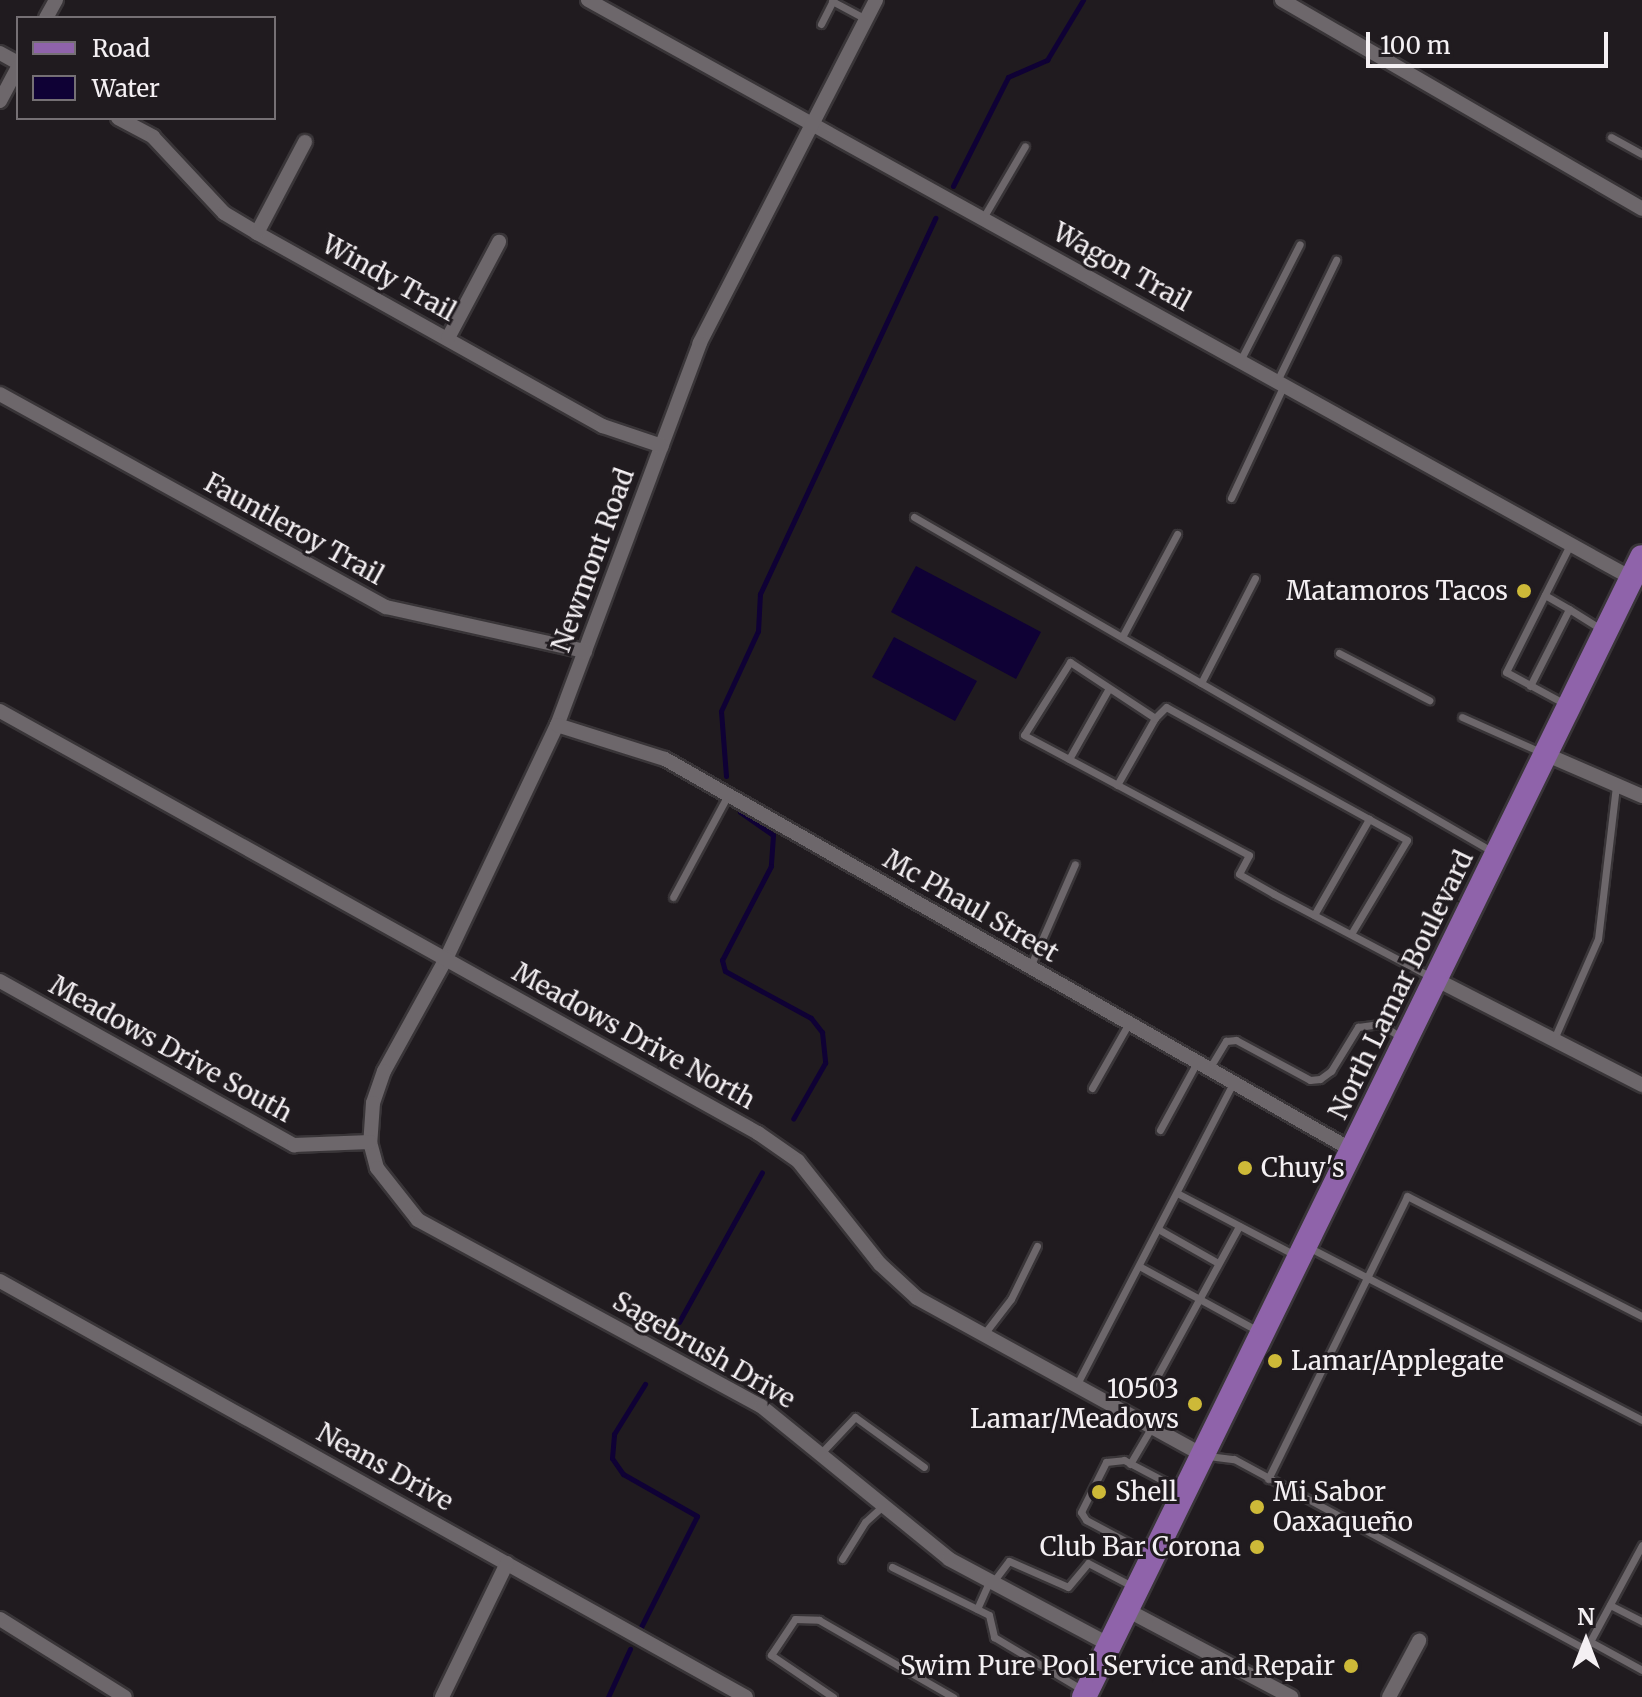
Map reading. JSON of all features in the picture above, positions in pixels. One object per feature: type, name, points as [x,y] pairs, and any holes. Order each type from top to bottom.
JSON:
[{"type":"main road","name":"North Lamar Boulevard","points":[[1085,1694],[1637,568]]},
{"type":"street","name":"Wagon Trail","points":[[588,0],[1571,544],[1637,568]]},
{"type":"street","name":"Newmont Road","points":[[370,1142],[373,1103],[384,1071],[447,957],[557,725],[700,343],[876,0]]},
{"type":"street","points":[[1282,0],[1642,209]]},
{"type":"street","points":[[0,101],[16,69]]},
{"type":"street","name":"Windy Trail","points":[[122,120],[153,137],[224,213],[257,233],[603,426],[662,446]]},
{"type":"street","points":[[257,233],[305,142]]},
{"type":"street","points":[[448,338],[499,242]]},
{"type":"street","name":"Fauntleroy Trail","points":[[0,394],[386,607],[585,651]]},
{"type":"street","name":"Meadows Drive North","points":[[0,711],[447,957],[788,1154],[880,1264],[917,1298],[1202,1455]]},
{"type":"street","name":"Mc Phaul Street","points":[[557,725],[665,759],[1352,1150]]},
{"type":"street","points":[[1545,754],[1642,796]]},
{"type":"street","points":[[1435,979],[1642,1085]]},
{"type":"street","name":"Meadows Drive South","points":[[0,981],[294,1145],[370,1142]]},
{"type":"street","name":"Sagebrush Drive","points":[[370,1142],[385,1181],[418,1220],[761,1406],[822,1452],[949,1559],[1110,1645]]},
{"type":"street","name":"Neans Drive","points":[[0,1281],[746,1697]]},
{"type":"street","points":[[442,1697],[507,1563]]},
{"type":"street","points":[[1132,1599],[1291,1697]]},
{"type":"street","points":[[0,1619],[125,1697]]},
{"type":"street","points":[[1389,1697],[1419,1641]]},
{"type":"lane","points":[[821,24],[832,1],[866,19]]},
{"type":"lane","points":[[1611,137],[1642,154]]},
{"type":"lane","points":[[983,218],[1025,146]]},
{"type":"lane","points":[[1240,361],[1300,244]]},
{"type":"lane","points":[[1231,498],[1336,260]]},
{"type":"lane","points":[[914,517],[1497,854]]},
{"type":"lane","points":[[1122,637],[1177,534]]},
{"type":"lane","points":[[1569,706],[1506,672],[1571,544]]},
{"type":"lane","points":[[1201,683],[1255,578]]},
{"type":"lane","points":[[1545,595],[1605,631]]},
{"type":"lane","points":[[1530,686],[1569,609]]},
{"type":"lane","points":[[1339,653],[1429,700]]},
{"type":"lane","points":[[1155,718],[1070,662],[1024,735],[1249,855],[1239,874],[1435,979]]},
{"type":"lane","points":[[1069,759],[1109,688]]},
{"type":"lane","points":[[1117,785],[1155,718],[1166,707],[1407,840],[1351,934]]},
{"type":"lane","points":[[1462,717],[1545,754]]},
{"type":"lane","points":[[1554,1040],[1598,939],[1617,784]]},
{"type":"lane","points":[[673,897],[728,795]]},
{"type":"lane","points":[[1314,915],[1369,819]]},
{"type":"lane","points":[[1030,967],[1075,864]]},
{"type":"lane","points":[[1092,1088],[1129,1023]]},
{"type":"lane","points":[[1160,1130],[1203,1065],[1226,1041],[1236,1040],[1310,1080],[1320,1079],[1331,1071],[1358,1027],[1380,1024],[1406,1040]]},
{"type":"lane","points":[[1075,1386],[1233,1083]]},
{"type":"lane","points":[[1177,1193],[1239,1226],[1365,1278],[1642,1420]]},
{"type":"lane","points":[[1268,1479],[1407,1196],[1642,1316]]},
{"type":"lane","points":[[1153,1384],[1239,1226]]},
{"type":"lane","points":[[1158,1229],[1218,1263]]},
{"type":"lane","points":[[982,1336],[1011,1299],[1037,1246]]},
{"type":"lane","points":[[1139,1266],[1262,1333]]},
{"type":"lane","points":[[822,1452],[855,1417],[924,1467]]},
{"type":"lane","points":[[1130,1464],[1151,1427]]},
{"type":"lane","points":[[1202,1455],[1234,1459],[1586,1649],[1642,1545]]},
{"type":"lane","points":[[1153,1556],[1086,1520],[1081,1512],[1106,1462],[1130,1464],[1184,1492]]},
{"type":"lane","points":[[842,1559],[865,1522],[883,1506]]},
{"type":"lane","points":[[977,1609],[990,1583],[1009,1561],[1068,1587],[1088,1563],[1132,1599]]},
{"type":"lane","points":[[892,1567],[989,1615],[994,1637],[1085,1694]]},
{"type":"lane","points":[[1610,1605],[1642,1621]]},
{"type":"lane","points":[[833,1697],[771,1655],[795,1619],[819,1620],[953,1697]]},
{"type":"lane","points":[[1591,1642],[1642,1670]]},
{"type":"water","points":[[916,566],[1041,632],[1016,679],[891,612]]},
{"type":"water","points":[[894,637],[977,681],[955,721],[872,677]]},
{"type":"waterway","points":[[953,186],[1008,77],[1047,60],[1083,0]]},
{"type":"waterway","points":[[726,776],[721,711],[758,631],[760,594],[935,218]]},
{"type":"waterway","points":[[740,812],[773,835],[771,866],[722,960],[725,971],[811,1018],[822,1032],[825,1063],[793,1119]]},
{"type":"waterway","points":[[679,1322],[762,1172]]},
{"type":"waterway","points":[[641,1627],[697,1516],[623,1474],[612,1458],[614,1434],[645,1384]]},
{"type":"waterway","points":[[608,1697],[630,1649]]},
{"type":"place","name":"Matamoros Tacos","points":[[1524,591]]},
{"type":"place","name":"Chuy's","points":[[1245,1168]]},
{"type":"place","name":"Lamar/Applegate","points":[[1275,1361]]},
{"type":"place","name":"10503 Lamar/Meadows","points":[[1195,1404]]},
{"type":"place","name":"Shell","points":[[1099,1492]]},
{"type":"place","name":"Mi Sabor Oaxaqueño","points":[[1257,1507]]},
{"type":"place","name":"Club Bar Corona","points":[[1257,1547]]},
{"type":"place","name":"Swim Pure Pool Service and Repair","points":[[1351,1666]]}]
